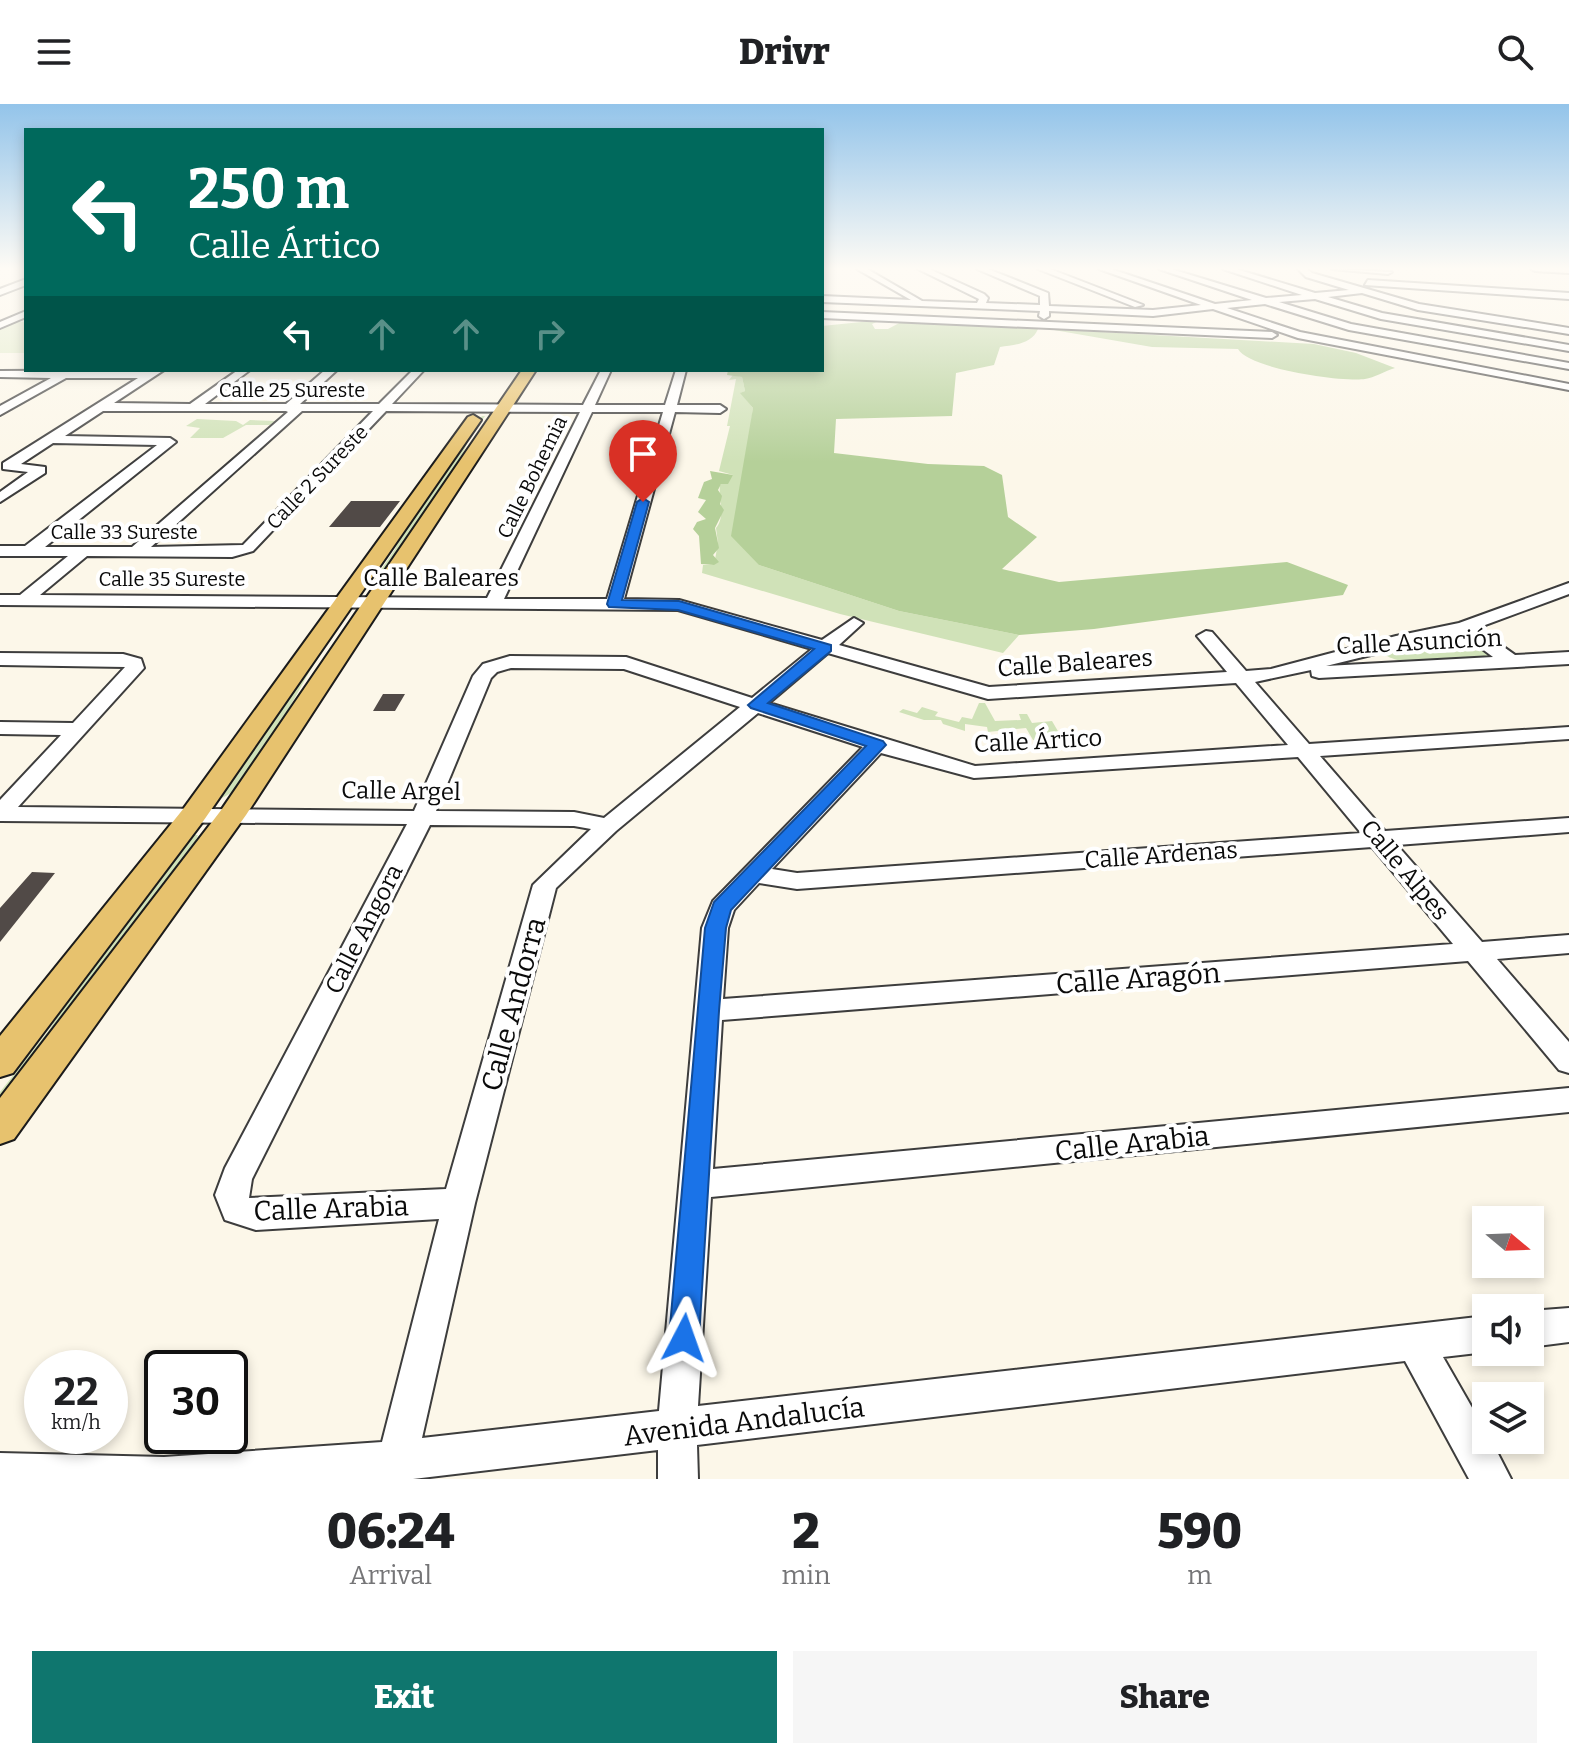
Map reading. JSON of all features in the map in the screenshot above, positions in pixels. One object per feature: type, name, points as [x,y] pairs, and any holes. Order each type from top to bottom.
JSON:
[{"type":"main road","points":[[0,1063],[194,814],[497,393],[526,372]]},
{"type":"main road","points":[[0,1128],[232,815],[374,602],[497,393]]},
{"type":"street","points":[[1251,333],[1298,335]]},
{"type":"street","points":[[1292,333],[1569,387]]},
{"type":"street","points":[[1383,333],[1569,366]]},
{"type":"street","points":[[1482,333],[1569,348]]},
{"type":"street","points":[[1463,367],[1488,352]]},
{"type":"street","points":[[0,411],[69,372]]},
{"type":"street","points":[[0,374],[155,372]]},
{"type":"street","points":[[4,466],[52,439],[155,372]]},
{"type":"street","points":[[193,407],[242,372]]},
{"type":"street","points":[[137,551],[330,372]]},
{"type":"street","name":"Calle 2 Sureste","points":[[248,548],[417,372]]},
{"type":"street","name":"Calle Bohemia","points":[[494,602],[605,372]]},
{"type":"street","points":[[614,604],[680,372]]},
{"type":"street","name":"Calle 25 Sureste","points":[[102,407],[383,408],[497,393],[587,409],[720,409]]},
{"type":"street","points":[[29,551],[170,443],[158,439],[52,439]]},
{"type":"street","points":[[0,498],[40,470],[4,466]]},
{"type":"street","name":"Calle 33 Sureste","points":[[0,551],[232,552],[248,548]]},
{"type":"street","points":[[24,600],[82,552]]},
{"type":"street","name":"Calle Baleares","points":[[344,602],[679,605],[988,693],[1272,675],[1396,641],[1464,627],[1569,588]]},
{"type":"street","name":"Calle 35 Sureste","points":[[0,600],[344,602]]},
{"type":"street","name":"Calle Andorra","points":[[394,1470],[459,1203],[545,885],[608,826],[854,623]]},
{"type":"street","points":[[1464,627],[1511,661]]},
{"type":"street","name":"Calle Alpes","points":[[1206,636],[1569,1062]]},
{"type":"street","name":"Calle Asunción","points":[[1272,675],[1569,658]]},
{"type":"street","points":[[0,659],[134,663],[132,673],[0,813]]},
{"type":"street","name":"Calle Ártico","points":[[482,676],[490,668],[510,662],[626,663],[877,745],[974,772],[1569,733]]},
{"type":"street","name":"Calle Angora","points":[[236,1178],[422,818],[482,676]]},
{"type":"street","points":[[0,728],[79,729]]},
{"type":"street","points":[[678,1479],[677,1429],[715,928],[722,907],[877,745]]},
{"type":"street","name":"Calle Argel","points":[[0,813],[574,819],[608,826]]},
{"type":"street","name":"Calle Ardenas","points":[[753,874],[797,881],[1569,825]]},
{"type":"street","name":"Calle Aragón","points":[[707,1011],[1569,944]]},
{"type":"street","name":"Calle Arabia","points":[[695,1185],[1569,1100]]},
{"type":"street","name":"Calle Arabia","points":[[236,1178],[231,1195],[237,1210],[256,1215],[459,1203]]},
{"type":"street","points":[[1544,1328],[1569,1325]]},
{"type":"street","name":"Avenida Andalucía","points":[[0,1473],[164,1477],[394,1470],[677,1429],[1472,1336]]},
{"type":"street","points":[[1414,1342],[1491,1479]]},
{"type":"green space","points":[[0,333],[24,333],[24,353],[0,353]]},
{"type":"green space","points":[[824,333],[1036,333],[1027,341],[1000,347],[994,365],[956,373],[952,416],[836,419],[834,453],[928,464],[984,466],[1002,475],[1008,517],[1037,537],[1002,569],[1059,582],[1287,562],[1348,585],[1343,595],[1094,629],[1019,635],[899,611],[759,565],[731,536],[753,408],[740,393],[745,391],[742,377],[727,375],[728,372],[824,372]]},
{"type":"green space","points":[[1072,333],[1314,344],[1356,353],[1395,368],[1365,379],[1337,378],[1297,373],[1259,363],[1238,349],[1152,347]]},
{"type":"green space","points":[[733,375],[742,377],[745,391],[741,393],[753,408],[747,457],[759,565],[899,611],[1019,635],[1003,653],[840,614],[702,573],[703,565],[714,565],[718,543],[716,528],[721,513],[720,485],[733,475],[719,471],[730,426],[727,426],[736,379],[729,380]]},
{"type":"green space","points":[[482,416],[485,416],[468,441],[459,463],[373,589],[368,589],[395,549],[408,522]]},
{"type":"green space","points":[[197,419],[236,421],[243,425],[250,420],[275,421],[270,425],[246,425],[223,438],[190,438],[200,428],[186,426]]},
{"type":"green space","points":[[710,471],[733,475],[728,484],[721,484],[718,490],[724,510],[715,528],[719,548],[713,555],[719,562],[714,565],[701,564],[699,536],[693,529],[697,522],[706,519],[698,512],[706,500],[698,498],[704,482],[712,479]]},
{"type":"green space","points":[[346,612],[348,614],[313,666],[259,759],[233,791],[222,798],[222,791]]},
{"type":"green space","points":[[1444,635],[1469,638],[1489,653],[1488,657],[1450,663],[1419,663],[1384,654],[1384,650]]},
{"type":"green space","points":[[979,703],[985,703],[995,721],[1021,720],[1019,714],[1027,714],[1032,723],[1052,721],[1062,738],[1033,740],[1026,728],[988,732],[987,727],[965,724],[965,731],[943,724],[941,720],[924,720],[899,712],[903,709],[917,713],[922,707],[938,712],[935,716],[959,722],[962,717],[972,719]]},
{"type":"green space","points":[[193,835],[198,835],[191,852],[0,1106],[0,1092],[49,1030],[93,961],[176,851]]},
{"type":"building","points":[[351,501],[400,501],[380,527],[329,527]]},
{"type":"building","points":[[383,694],[405,694],[395,711],[373,711]]},
{"type":"building","points":[[32,872],[55,873],[0,942],[0,908]]},
{"type":"route","points":[[643,502],[614,604],[679,605],[825,648],[756,705],[877,745],[722,907],[715,928],[684,1338]]}]
